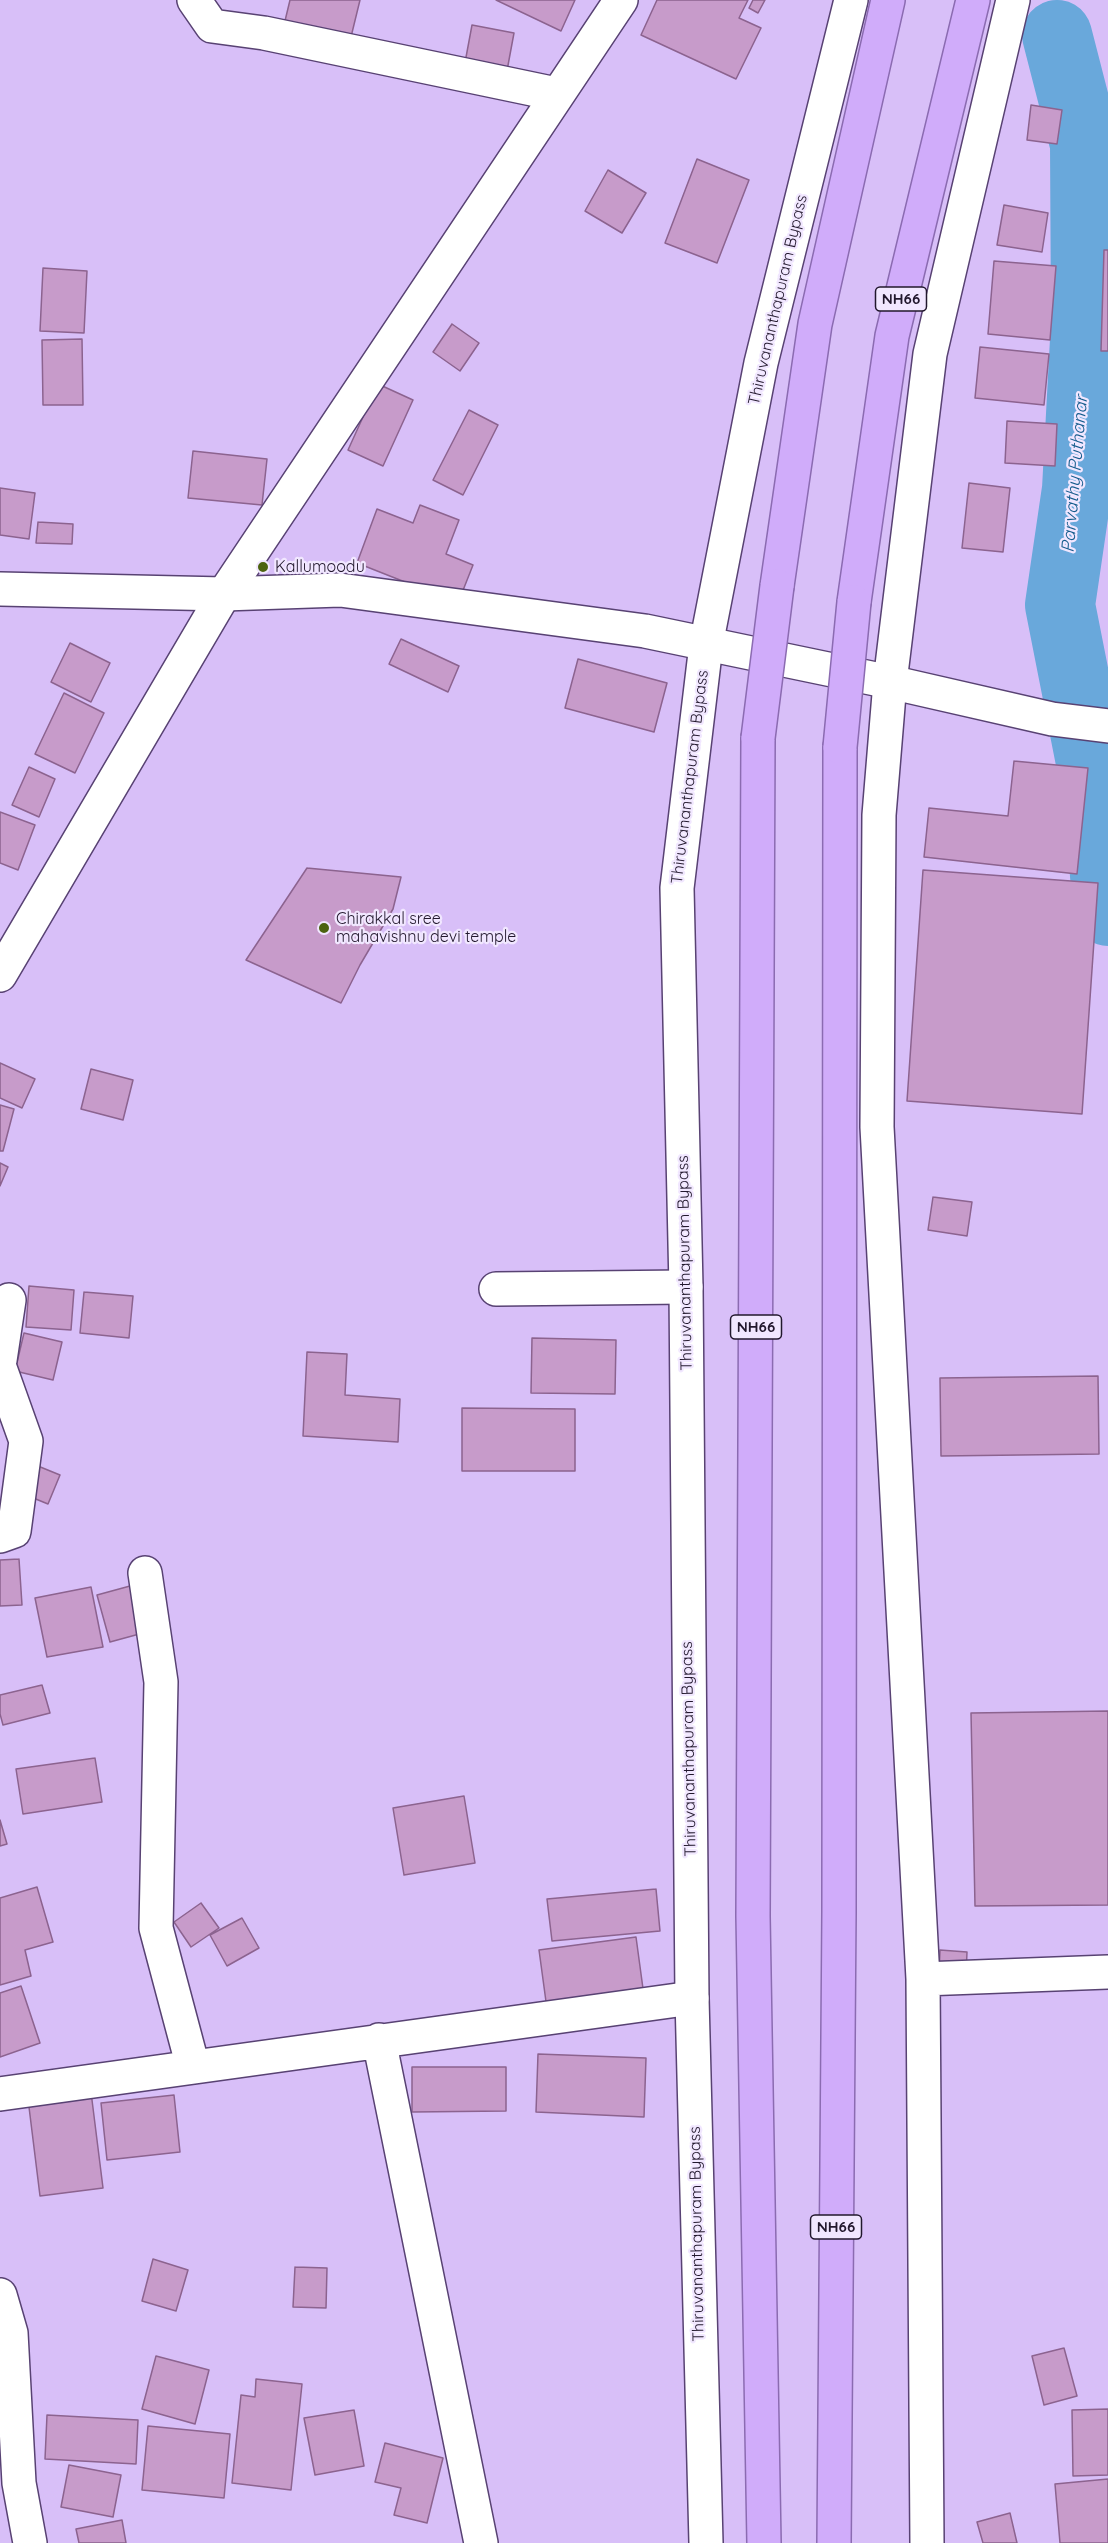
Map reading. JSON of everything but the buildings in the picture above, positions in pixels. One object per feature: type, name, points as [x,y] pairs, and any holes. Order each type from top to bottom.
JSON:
[{"type":"highway","name":"NH66","points":[[764,2543],[753,1916],[758,738],[777,586],[815,324],[888,0]]},
{"type":"highway","name":"NH66","points":[[834,2543],[840,1888],[840,747],[854,602],[892,336],[973,0]]},
{"type":"street","points":[[194,0],[212,26],[264,33],[556,94]]},
{"type":"street","points":[[0,975],[224,594],[556,94],[621,0]]},
{"type":"street","name":"Thiruvananthapuram Bypass","points":[[706,2543],[692,1998],[686,1287],[677,888],[706,645],[761,363],[851,0]]},
{"type":"street","points":[[927,2543],[923,1979],[877,1127],[879,815],[891,681],[930,354],[1013,0]]},
{"type":"street","points":[[0,589],[224,594],[340,590],[645,631],[891,681],[1052,719],[1105,726]]},
{"type":"street","points":[[496,1289],[686,1287]]},
{"type":"street","points":[[0,1360],[9,1300]]},
{"type":"street","points":[[0,1368],[26,1441],[14,1531],[0,1536]]},
{"type":"street","points":[[145,1573],[161,1682],[156,1928],[193,2067]]},
{"type":"street","points":[[923,1979],[1108,1972]]},
{"type":"street","points":[[0,2094],[692,1998]]},
{"type":"street","points":[[380,2040],[481,2543]]},
{"type":"street","points":[[0,2295],[11,2333],[8,2408],[30,2543]]},
{"type":"waterway","name":"Parvathy Puthanar","points":[[1057,35],[1085,144],[1086,321],[1077,489],[1060,605],[1099,803],[1108,911]]},
{"type":"place","name":"Kallumoodu","points":[[263,567]]},
{"type":"place","name":"Chirakkal sree mahavishnu devi temple","points":[[324,928]]}]
